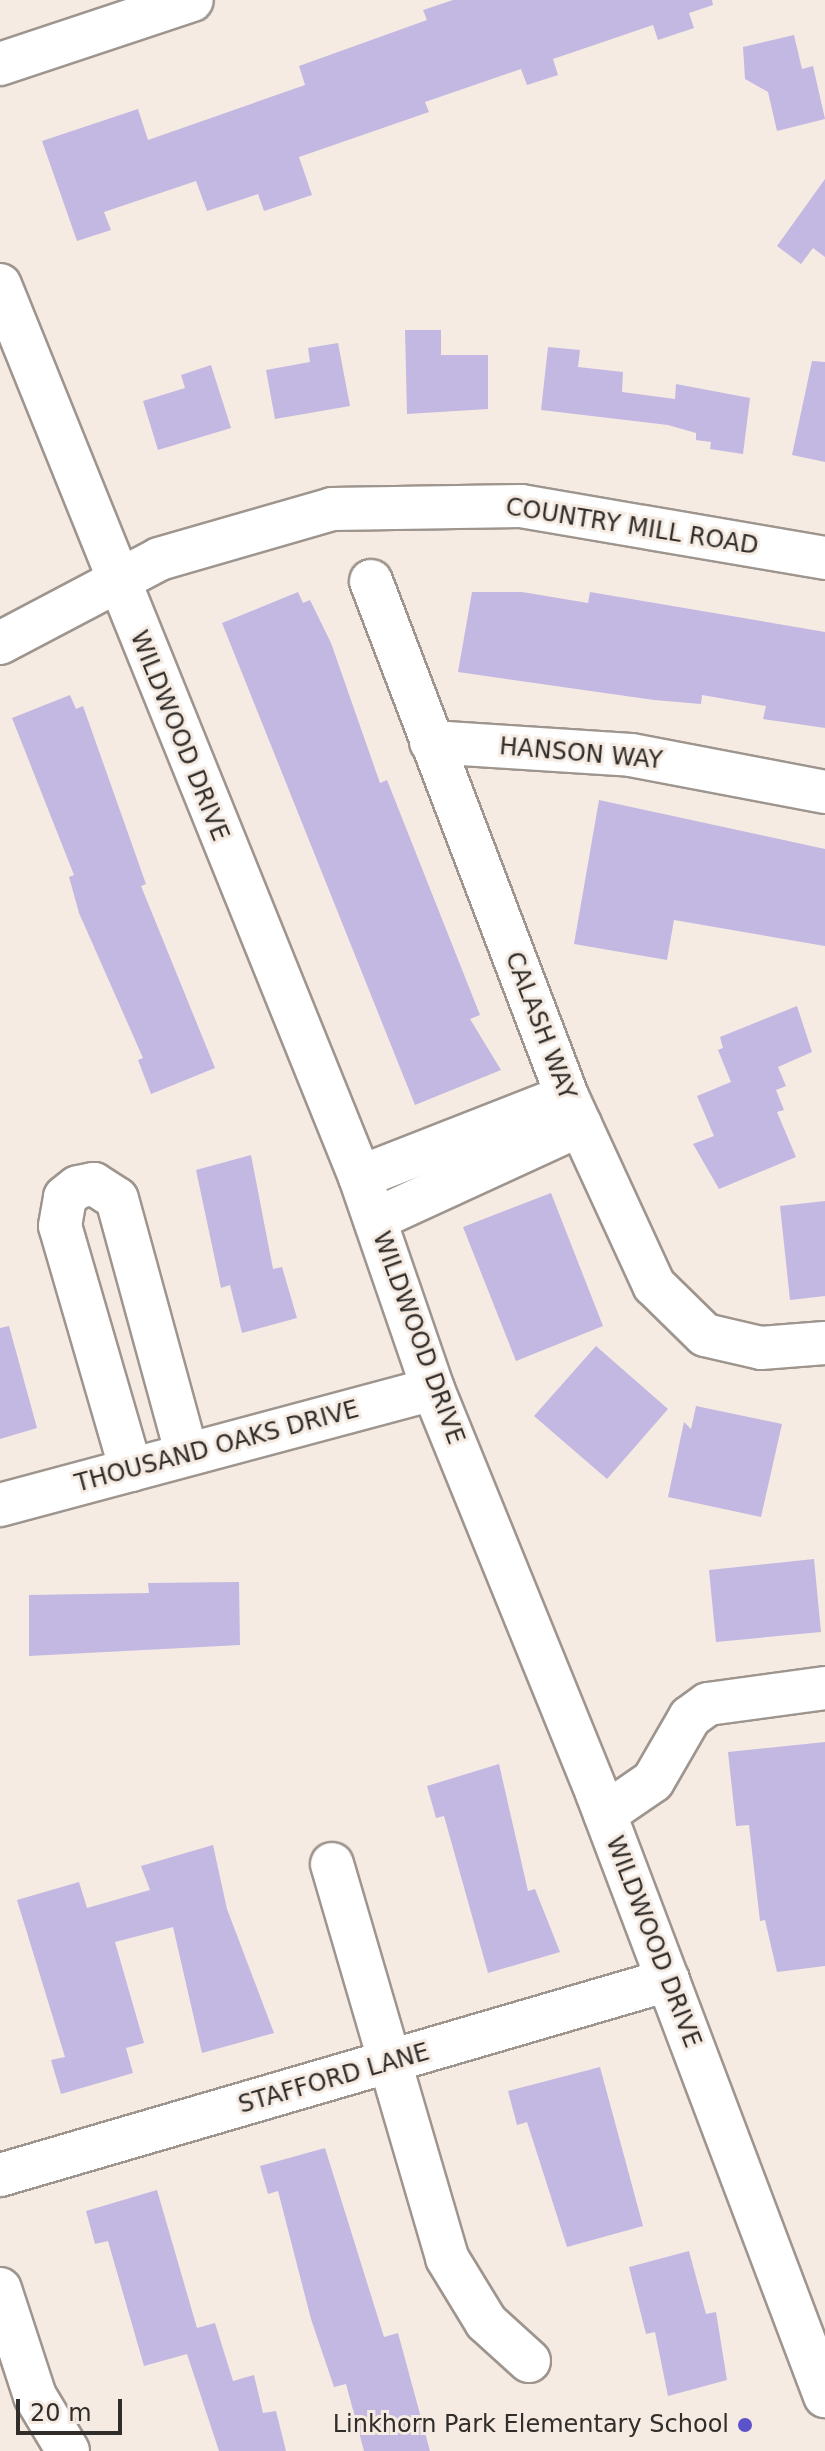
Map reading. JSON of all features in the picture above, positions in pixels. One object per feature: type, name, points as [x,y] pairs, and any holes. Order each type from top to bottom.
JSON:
[{"type":"street","points":[[0,64],[192,0]]},
{"type":"street","name":"WILDWOOD DRIVE","points":[[0,285],[115,581],[360,1177],[433,1389],[605,1814],[825,2396]]},
{"type":"street","name":"COUNTRY MILL ROAD","points":[[0,643],[115,581],[227,535],[332,509],[424,503],[521,506],[825,558]]},
{"type":"street","name":"CALASH WAY","points":[[371,581],[573,1111],[654,1285],[705,1335],[761,1348],[825,1343]]},
{"type":"street","name":"HANSON WAY","points":[[431,742],[631,755],[825,792]]},
{"type":"street","points":[[360,1177],[573,1111]]},
{"type":"street","points":[[376,1219],[573,1111]]},
{"type":"street","points":[[131,1470],[60,1226],[65,1197],[78,1187],[94,1184],[117,1199],[187,1455]]},
{"type":"street","name":"THOUSAND OAKS DRIVE","points":[[0,1505],[433,1389]]},
{"type":"street","points":[[605,1814],[653,1781],[690,1717],[708,1704],[825,1688]]},
{"type":"street","points":[[332,1864],[447,2258],[486,2322],[529,2361]]},
{"type":"street","name":"STAFFORD LANE","points":[[0,2175],[668,1980]]},
{"type":"street","points":[[0,2289],[35,2396],[68,2451]]},
{"type":"building","points":[[453,0],[712,0],[713,5],[689,13],[694,28],[658,40],[653,25],[553,59],[558,75],[527,85],[521,69],[425,102],[429,112],[299,157],[312,195],[264,211],[258,194],[207,211],[196,181],[104,212],[111,230],[77,241],[42,141],[138,109],[148,140],[305,85],[299,66],[427,20],[423,10]]},
{"type":"building","points":[[794,35],[802,69],[813,66],[825,119],[777,131],[768,92],[745,79],[743,47]]},
{"type":"building","points":[[825,179],[825,257],[813,248],[801,264],[777,246]]},
{"type":"building","points":[[405,330],[441,330],[441,355],[488,355],[488,409],[407,414]]},
{"type":"building","points":[[338,343],[350,406],[275,419],[266,370],[310,362],[308,348]]},
{"type":"building","points":[[548,347],[580,350],[578,367],[623,372],[622,392],[675,399],[676,384],[750,398],[743,454],[710,449],[711,442],[696,440],[696,433],[668,425],[541,410]]},
{"type":"building","points":[[812,361],[825,362],[825,462],[792,455]]},
{"type":"building","points":[[211,365],[231,428],[158,450],[143,401],[185,388],[181,375]]},
{"type":"building","points":[[298,592],[303,603],[310,600],[331,643],[380,783],[387,780],[480,1015],[470,1019],[501,1070],[415,1105],[222,623]]},
{"type":"building","points":[[472,592],[522,592],[588,603],[590,592],[825,632],[825,728],[763,719],[766,706],[702,695],[701,704],[654,700],[458,672]]},
{"type":"building","points":[[70,695],[76,709],[83,706],[146,884],[141,886],[215,1068],[151,1094],[138,1060],[143,1058],[79,913],[69,877],[74,875],[12,718]]},
{"type":"building","points":[[599,800],[825,849],[825,946],[674,920],[667,960],[574,944]]},
{"type":"building","points":[[797,1006],[812,1052],[778,1067],[786,1086],[776,1090],[784,1110],[777,1112],[796,1157],[719,1189],[693,1144],[714,1136],[697,1096],[731,1082],[718,1050],[723,1048],[720,1037]]},
{"type":"building","points":[[251,1155],[273,1269],[282,1267],[297,1318],[242,1333],[230,1285],[221,1288],[196,1170]]},
{"type":"building","points":[[551,1193],[603,1326],[516,1361],[463,1227]]},
{"type":"building","points":[[825,1201],[825,1296],[790,1300],[780,1206]]},
{"type":"building","points":[[9,1326],[37,1428],[0,1439],[0,1328]]},
{"type":"building","points":[[596,1346],[668,1409],[607,1479],[534,1416]]},
{"type":"building","points":[[696,1406],[782,1424],[761,1517],[668,1497],[684,1422],[691,1429]]},
{"type":"building","points":[[814,1559],[821,1632],[716,1642],[709,1570]]},
{"type":"building","points":[[239,1582],[240,1645],[29,1656],[29,1595],[149,1593],[148,1583]]},
{"type":"building","points":[[825,1742],[825,1966],[777,1972],[765,1920],[760,1921],[749,1825],[736,1826],[728,1752]]},
{"type":"building","points":[[499,1764],[528,1891],[535,1889],[560,1952],[488,1973],[444,1816],[436,1818],[427,1786]]},
{"type":"building","points":[[213,1845],[227,1909],[274,2033],[202,2053],[173,1927],[115,1942],[144,2043],[126,2048],[133,2073],[61,2094],[51,2060],[65,2057],[17,1900],[79,1882],[87,1908],[150,1890],[141,1866]]},
{"type":"building","points":[[600,2067],[643,2226],[567,2247],[527,2122],[517,2125],[508,2091]]},
{"type":"building","points":[[325,2148],[384,2337],[398,2333],[430,2451],[364,2451],[346,2384],[334,2387],[311,2319],[278,2191],[268,2194],[260,2166]]},
{"type":"building","points":[[157,2190],[197,2328],[215,2323],[233,2381],[254,2375],[263,2413],[276,2411],[286,2451],[219,2451],[187,2354],[144,2366],[108,2241],[95,2244],[86,2211]]},
{"type":"building","points":[[689,2251],[706,2314],[716,2312],[727,2380],[668,2396],[655,2332],[646,2334],[629,2267]]},
{"type":"place","name":"Linkhorn Park Elementary School","points":[[745,2425]]}]
